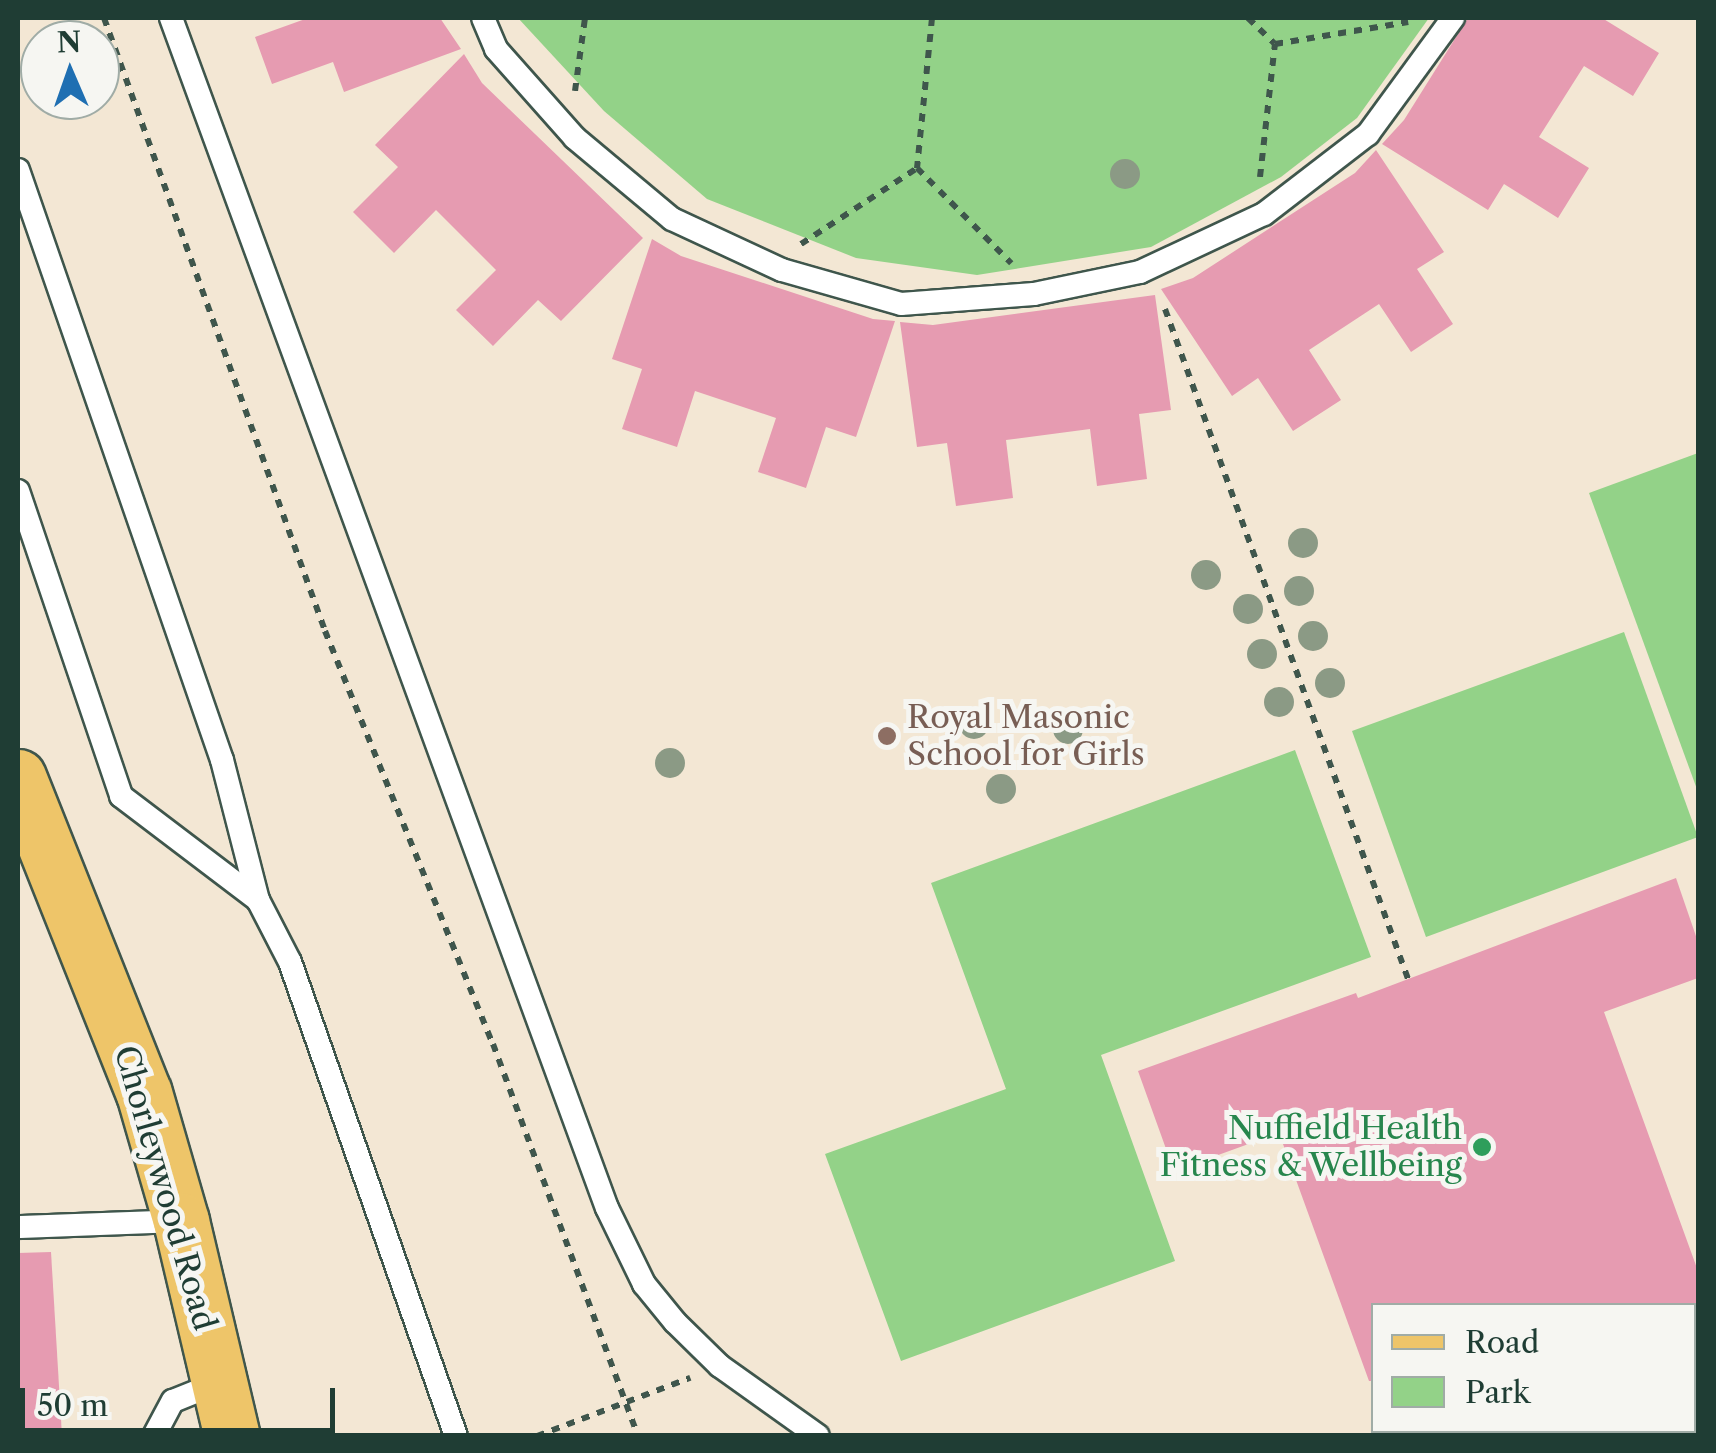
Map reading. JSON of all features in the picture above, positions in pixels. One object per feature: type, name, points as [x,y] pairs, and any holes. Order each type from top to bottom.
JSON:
[{"type":"main road","name":"Chorleywood Road","points":[[18,777],[144,1092],[181,1221],[232,1436]]},
{"type":"lane","points":[[171,18],[607,1208],[644,1284],[720,1366],[818,1436]]},
{"type":"lane","points":[[483,18],[496,48],[570,132],[672,219],[770,265],[901,304],[1040,292],[1140,272],[1256,218],[1368,134],[1453,18]]},
{"type":"lane","points":[[18,170],[222,760],[258,900],[290,962],[456,1436]]},
{"type":"lane","points":[[18,492],[120,796],[258,900]]},
{"type":"lane","points":[[18,1227],[181,1221]]},
{"type":"lane","points":[[154,1436],[173,1401],[220,1382]]},
{"type":"path","points":[[104,18],[325,631],[494,1044],[638,1436]]},
{"type":"path","points":[[570,132],[586,18]]},
{"type":"path","points":[[917,168],[932,18]]},
{"type":"path","points":[[1248,18],[1275,44]]},
{"type":"path","points":[[1275,44],[1421,20]]},
{"type":"path","points":[[1256,218],[1275,44]]},
{"type":"path","points":[[770,265],[917,168]]},
{"type":"path","points":[[917,168],[1040,292]]},
{"type":"path","points":[[1165,308],[1408,979]]},
{"type":"path","points":[[537,1436],[720,1366]]},
{"type":"green space","points":[[518,18],[1429,18],[1357,118],[1281,177],[1151,247],[977,275],[856,258],[707,199],[604,111]]},
{"type":"green space","points":[[1698,453],[1698,792],[1589,493]]},
{"type":"green space","points":[[1624,632],[1698,837],[1426,937],[1352,731]]},
{"type":"green space","points":[[1295,750],[1371,957],[1101,1055],[1175,1261],[901,1361],[825,1154],[1006,1089],[931,883]]},
{"type":"building","points":[[308,18],[440,18],[461,49],[344,92],[333,62],[272,84],[255,37]]},
{"type":"building","points":[[1468,18],[1602,18],[1659,53],[1633,96],[1584,66],[1539,137],[1589,168],[1558,218],[1504,184],[1488,210],[1382,144],[1404,120]]},
{"type":"building","points":[[464,54],[482,83],[643,238],[561,321],[538,300],[493,346],[456,310],[496,270],[436,210],[394,253],[353,212],[398,167],[375,145]]},
{"type":"building","points":[[1376,150],[1444,252],[1417,269],[1453,324],[1411,352],[1379,304],[1309,350],[1341,400],[1293,431],[1258,378],[1232,396],[1161,289],[1193,278],[1355,173]]},
{"type":"building","points":[[652,239],[681,256],[873,319],[895,321],[856,437],[826,427],[806,488],[758,472],[776,418],[695,391],[677,447],[622,429],[642,369],[612,359]]},
{"type":"building","points":[[1155,295],[1171,410],[1139,414],[1147,479],[1097,486],[1090,429],[1006,440],[1013,498],[956,506],[947,443],[917,447],[900,322],[933,325]]},
{"type":"building","name":"Nuffield Health Fitness & Wellbeing","points":[[1676,878],[1698,942],[1698,978],[1604,1012],[1698,1271],[1698,1306],[1371,1303],[1369,1381],[1279,1133],[1174,1171],[1138,1071],[1356,993],[1358,998]]},
{"type":"building","points":[[51,1252],[62,1436],[18,1436],[18,1253]]},
{"type":"place","name":"Royal Masonic School for Girls","points":[[887,736]]},
{"type":"place","name":"Nuffield Health Fitness & Wellbeing","points":[[1482,1147]]}]
